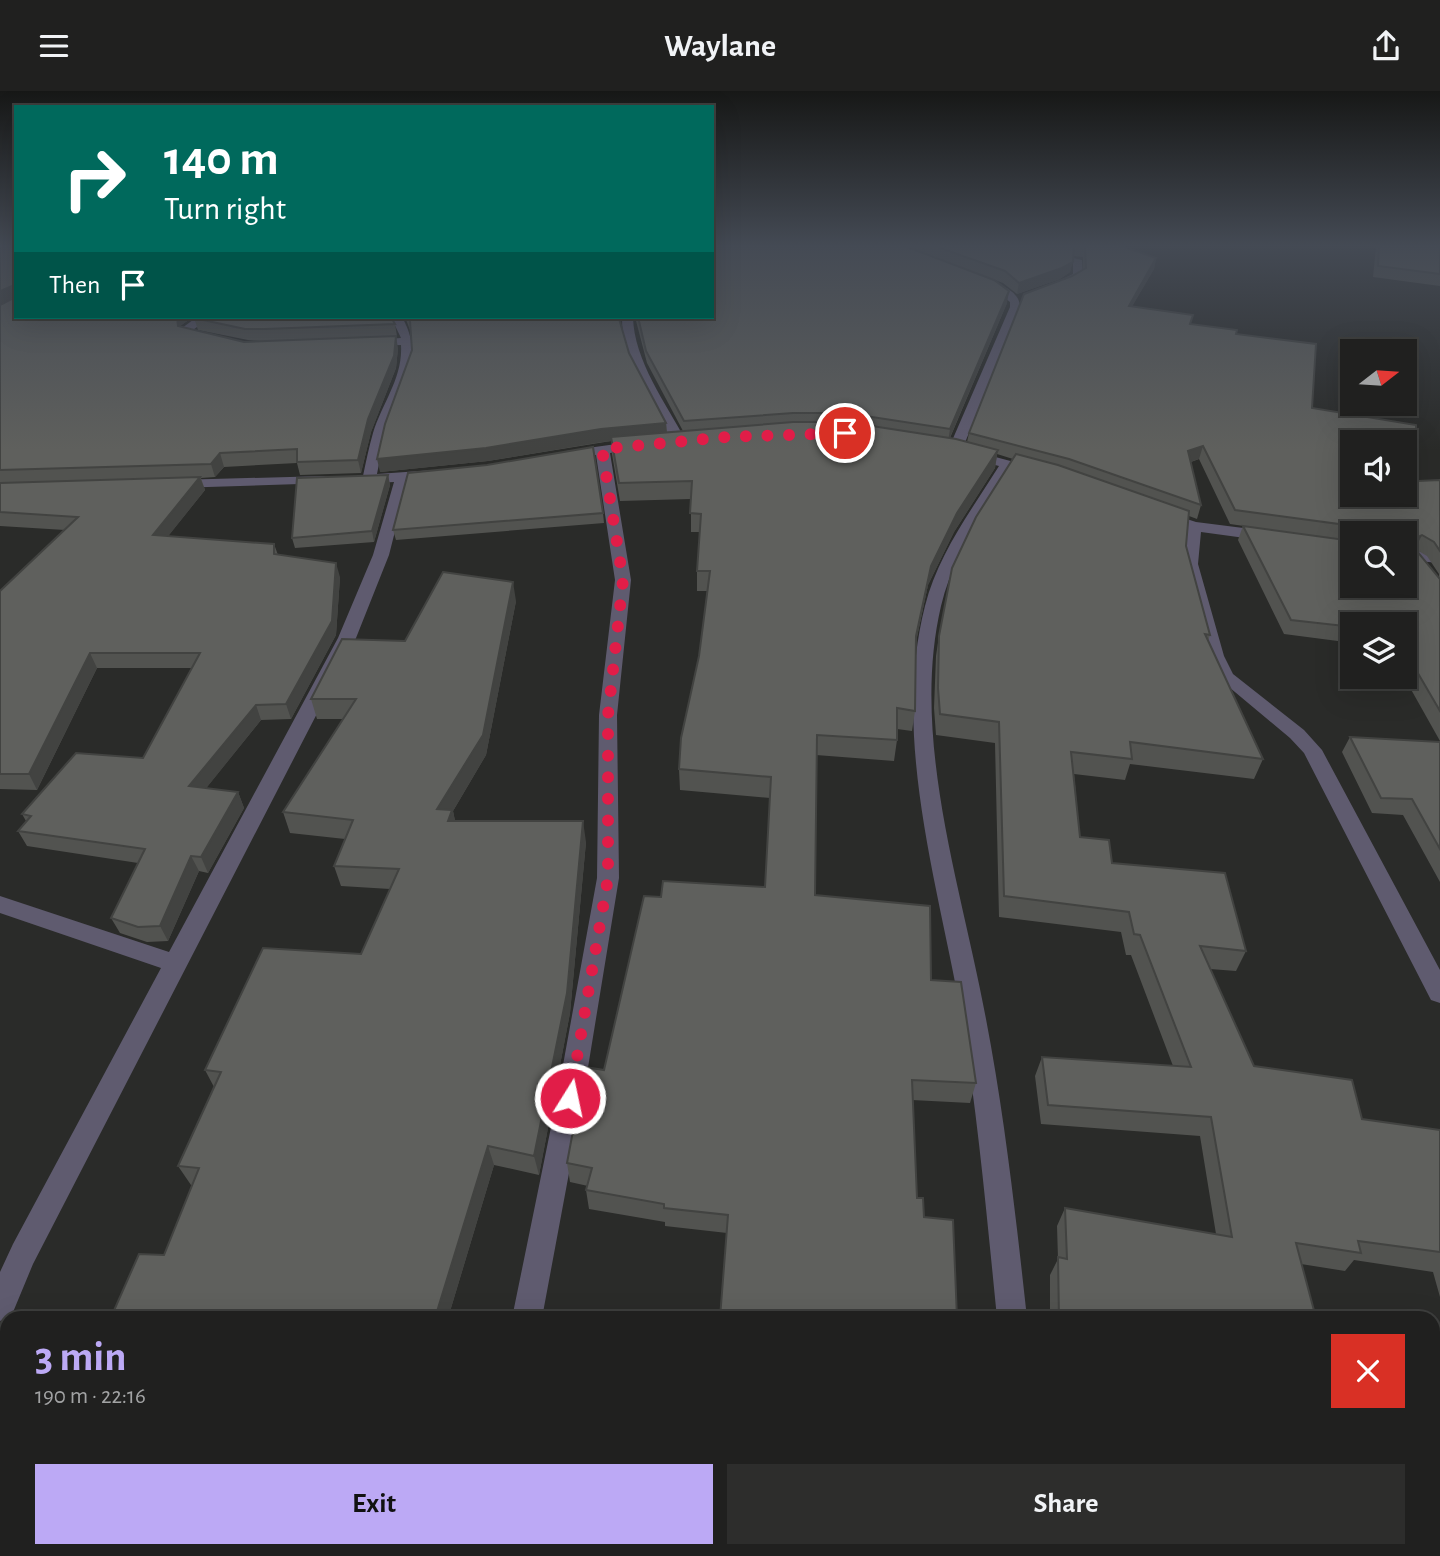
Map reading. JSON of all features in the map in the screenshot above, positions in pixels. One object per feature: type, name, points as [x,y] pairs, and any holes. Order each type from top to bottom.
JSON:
[{"type":"street","points":[[1012,313],[949,449],[1047,475]]},
{"type":"street","points":[[201,319],[186,330],[187,333],[222,340]]},
{"type":"street","points":[[369,480],[380,431],[399,389],[408,359],[407,341],[398,319]]},
{"type":"street","points":[[551,457],[672,442],[630,346],[625,328],[627,319]]},
{"type":"street","points":[[351,344],[407,341]]},
{"type":"street","points":[[528,1311],[570,1098],[608,878],[608,715],[623,580],[602,449]]},
{"type":"street","points":[[1007,464],[948,561],[932,608],[926,666],[925,738],[936,837],[971,1003],[993,1134],[1011,1311]]},
{"type":"street","points":[[163,484],[369,480],[451,472]]},
{"type":"street","points":[[0,1306],[23,1254],[174,963],[317,700],[347,638],[381,555],[402,477]]},
{"type":"street","points":[[1149,509],[1194,526],[1285,539]]},
{"type":"street","points":[[1194,526],[1190,564],[1215,656],[1226,677],[1297,734],[1312,750],[1440,993]]},
{"type":"street","points":[[1417,556],[1440,558]]},
{"type":"street","points":[[1417,562],[1427,572]]},
{"type":"street","points":[[0,904],[174,963]]},
{"type":"building","points":[[0,313],[14,313],[14,319],[177,319],[178,326],[244,342],[396,336],[394,356],[368,419],[358,460],[297,462],[297,449],[220,453],[211,464],[0,470]]},
{"type":"building","points":[[714,313],[999,313],[950,429],[846,413],[793,413],[684,421],[646,351],[638,319],[714,319]]},
{"type":"building","points":[[1016,313],[1181,313],[1193,315],[1190,324],[1237,330],[1236,334],[1316,344],[1312,408],[1340,413],[1340,417],[1367,417],[1416,425],[1416,430],[1340,430],[1340,507],[1417,507],[1417,453],[1418,481],[1440,480],[1440,551],[1434,542],[1422,535],[1417,537],[1417,521],[1340,521],[1340,524],[1235,510],[1203,446],[1188,451],[1201,505],[1069,459],[969,433]]},
{"type":"building","points":[[199,319],[392,319],[395,324],[265,329],[245,329]]},
{"type":"building","points":[[409,319],[620,319],[629,353],[666,423],[601,429],[486,448],[377,459],[385,424],[412,350]]},
{"type":"building","points":[[793,422],[846,422],[956,439],[998,450],[957,513],[931,566],[916,636],[915,711],[897,708],[897,740],[817,735],[815,895],[930,906],[931,980],[961,982],[976,1083],[912,1080],[917,1198],[923,1198],[924,1217],[953,1220],[957,1311],[721,1311],[728,1215],[664,1208],[664,1204],[586,1190],[592,1168],[567,1163],[585,1067],[604,1070],[644,896],[661,897],[663,881],[765,887],[771,777],[679,769],[681,738],[699,656],[710,571],[697,571],[701,514],[690,513],[692,481],[619,483],[611,437]]},
{"type":"building","points":[[593,447],[603,513],[393,530],[408,473],[487,465]]},
{"type":"building","points":[[1016,454],[1058,465],[1189,511],[1186,546],[1210,635],[1205,634],[1263,759],[1130,742],[1132,759],[1071,752],[1080,837],[1109,840],[1112,863],[1225,873],[1246,951],[1200,946],[1254,1066],[1352,1080],[1362,1119],[1440,1130],[1440,1252],[1358,1241],[1361,1253],[1296,1243],[1314,1311],[1059,1311],[1058,1257],[1067,1259],[1065,1208],[1232,1237],[1211,1117],[1048,1105],[1042,1057],[1191,1067],[1140,935],[1134,934],[1129,912],[1004,896],[999,722],[940,714],[938,688],[939,636],[952,568],[976,517]]},
{"type":"building","points":[[388,475],[372,531],[292,538],[297,478]]},
{"type":"building","points":[[200,477],[153,535],[274,544],[274,554],[336,563],[332,621],[286,704],[256,705],[189,786],[238,792],[201,857],[191,856],[160,926],[138,927],[111,918],[145,849],[18,831],[31,816],[22,814],[76,753],[143,758],[200,653],[90,653],[29,774],[0,774],[0,591],[78,517],[0,512],[0,483]]},
{"type":"building","points":[[1243,526],[1340,539],[1340,598],[1417,598],[1417,551],[1440,579],[1440,711],[1417,672],[1417,612],[1340,612],[1340,626],[1291,620]]},
{"type":"building","points":[[443,572],[513,582],[483,735],[437,809],[452,810],[448,821],[583,821],[567,993],[534,1156],[488,1146],[437,1311],[114,1311],[139,1254],[164,1255],[199,1168],[178,1166],[221,1072],[205,1070],[263,948],[361,954],[399,869],[334,866],[353,820],[283,812],[356,699],[311,699],[342,639],[405,641]]},
{"type":"building","points":[[1350,737],[1440,742],[1440,849],[1412,799],[1381,798]]},
{"type":"route","points":[[570,1098],[608,878],[608,715],[623,580],[602,449],[727,437],[845,433]]}]
